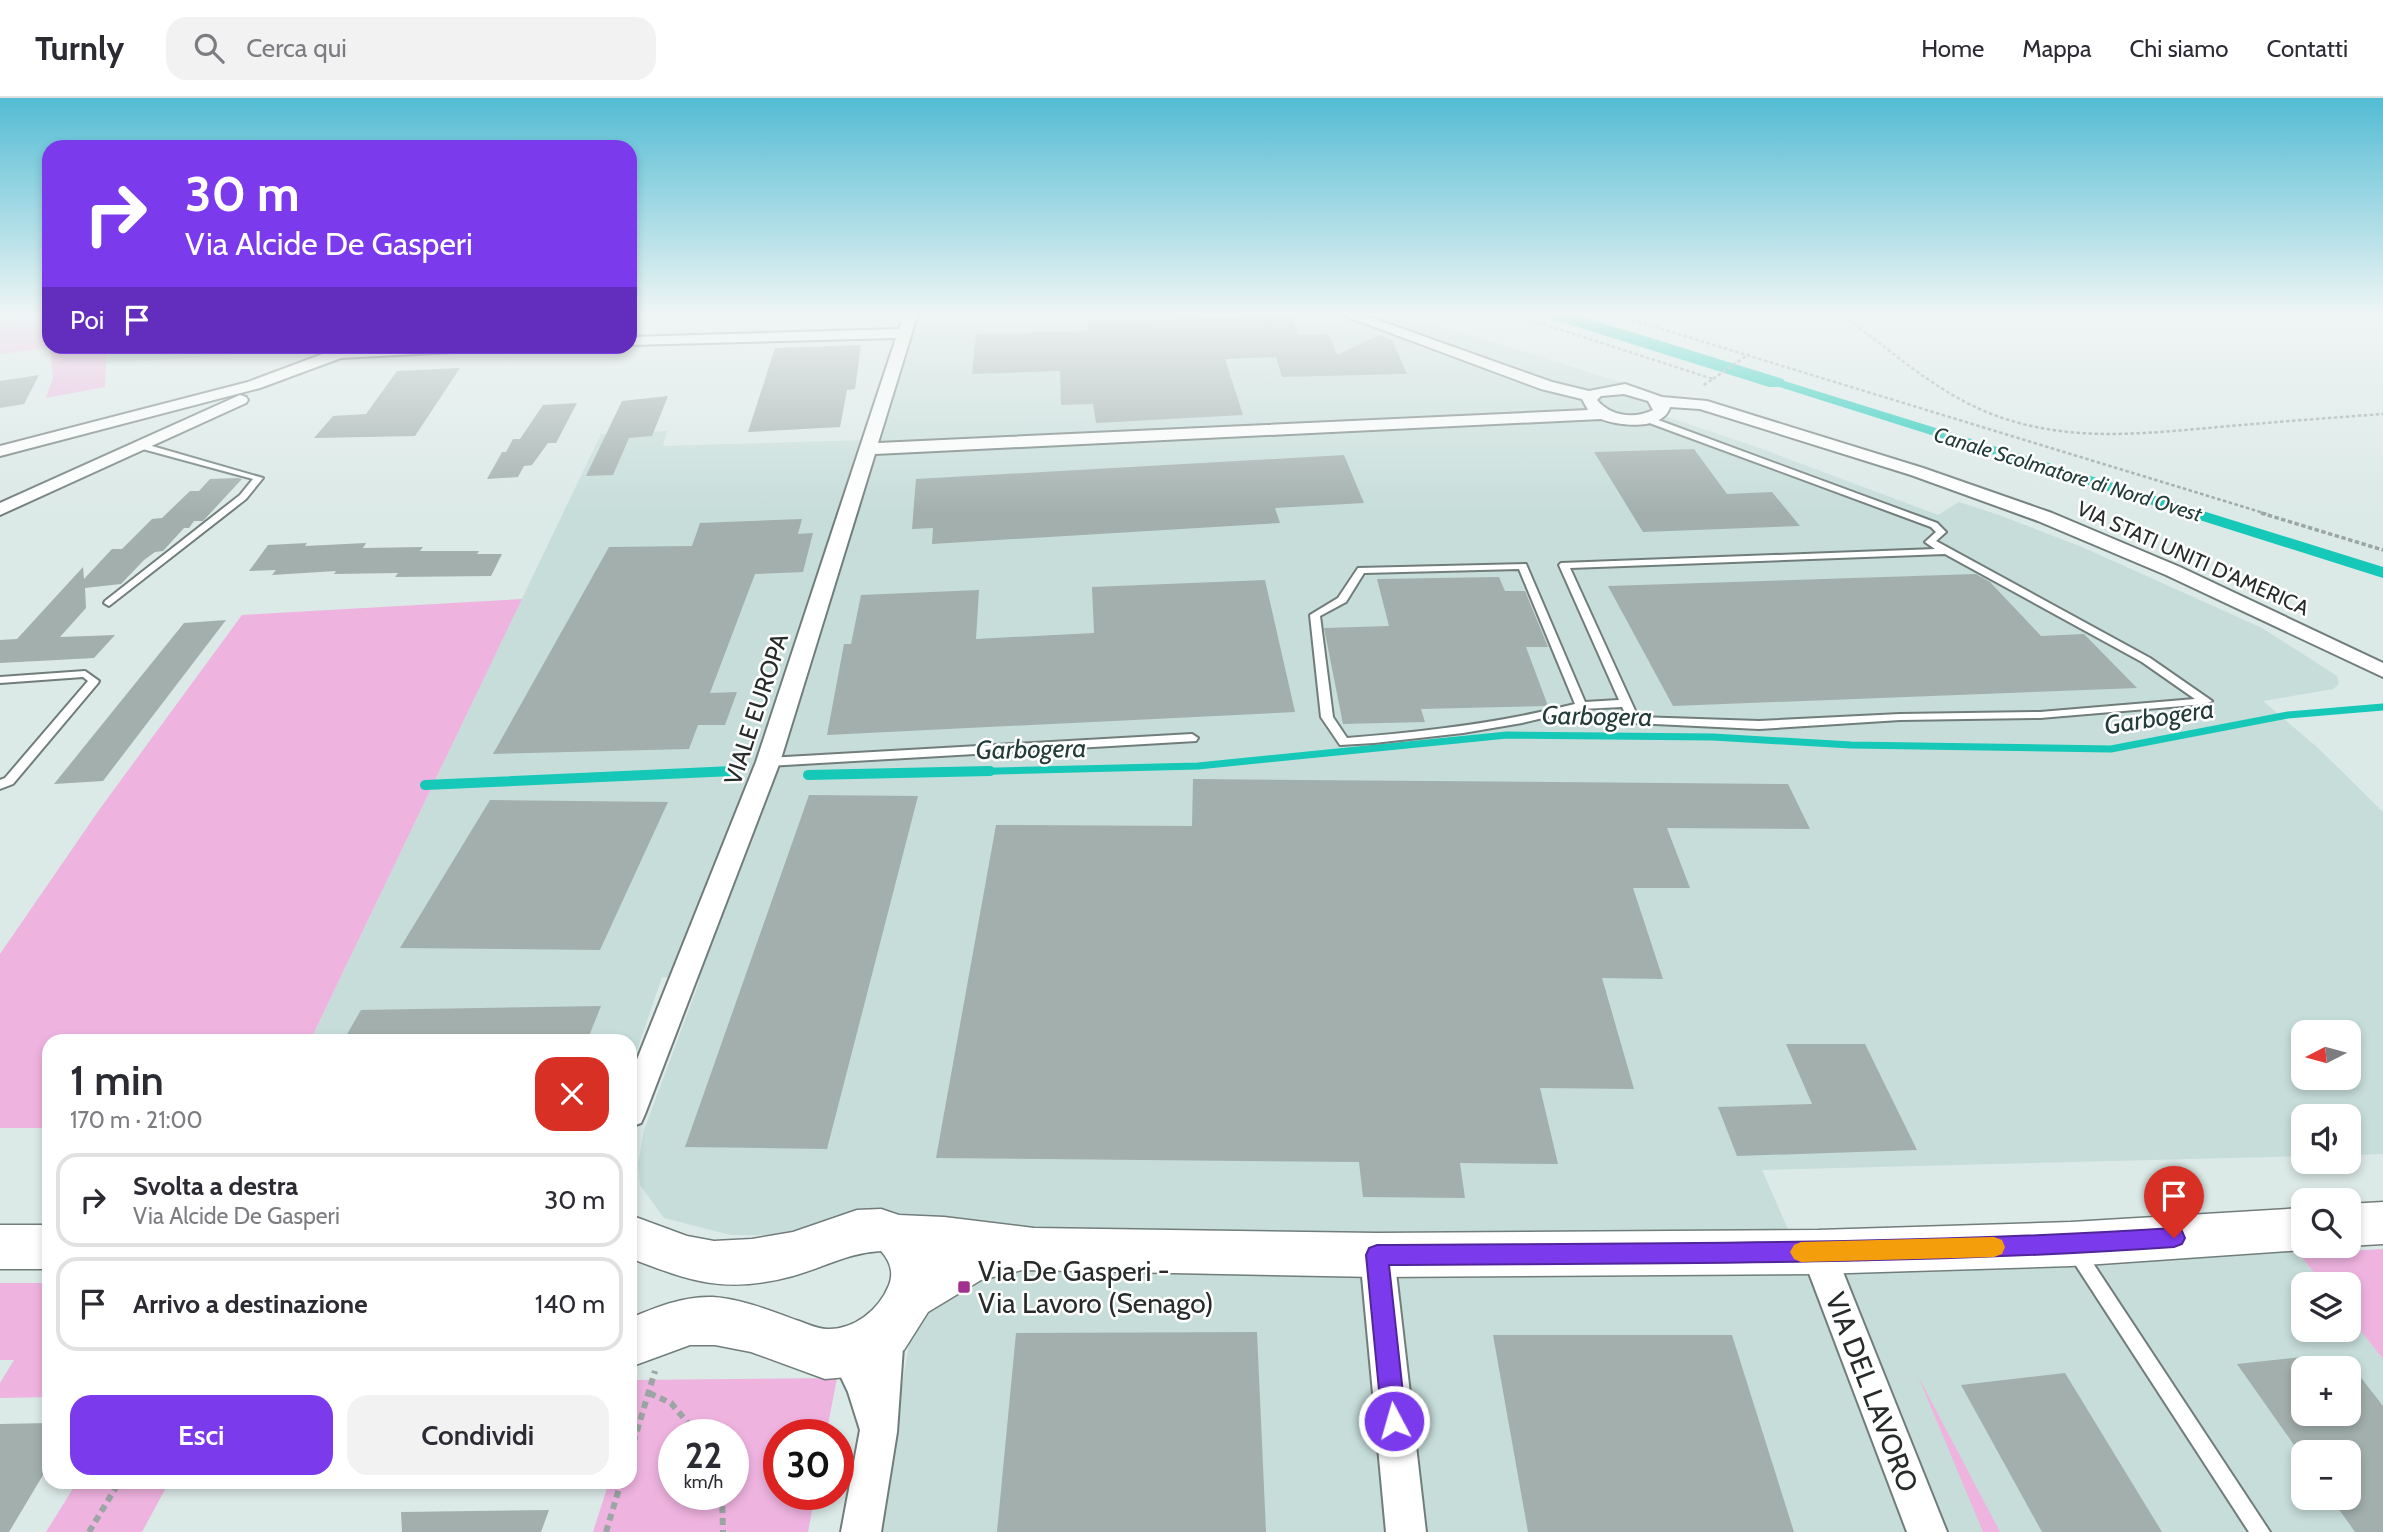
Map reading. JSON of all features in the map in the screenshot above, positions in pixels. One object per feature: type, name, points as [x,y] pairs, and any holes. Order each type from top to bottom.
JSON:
[{"type":"street","points":[[0,451],[181,405],[266,380]]},
{"type":"street","points":[[0,510],[191,424],[281,380]]},
{"type":"street","name":"VIALE EUROPA","points":[[637,1097],[708,923],[768,762],[889,380]]},
{"type":"street","points":[[1530,380],[1591,396],[1591,405],[1604,414]]},
{"type":"street","name":"VIA STATI UNITI D'AMERICA","points":[[1591,396],[1604,390],[1625,389],[1646,394],[1660,402],[1701,404],[1947,481],[2045,517],[2202,583],[2383,671]]},
{"type":"street","points":[[867,449],[1604,414],[1625,419],[1647,419],[1661,412],[1660,402]]},
{"type":"street","points":[[181,405],[194,411],[191,424]]},
{"type":"street","points":[[2361,1224],[2383,1223]]},
{"type":"street","points":[[637,1239],[687,1258],[714,1263],[752,1261],[793,1254],[858,1231],[881,1230],[899,1236],[943,1238],[1034,1250],[1377,1255],[1818,1252],[2071,1244],[2291,1230]]},
{"type":"street","points":[[861,1532],[878,1432],[865,1389],[881,1327],[916,1274],[913,1260],[899,1236]]},
{"type":"street","points":[[0,1247],[42,1247]]},
{"type":"street","points":[[649,1335],[690,1321],[715,1321],[786,1339],[825,1354],[881,1327],[972,1260],[1034,1250]]},
{"type":"street","name":"VIA DEL LAVORO","points":[[1818,1252],[1927,1532]]},
{"type":"street","points":[[1377,1255],[1406,1532]]},
{"type":"lane","points":[[1647,419],[1938,528],[1930,542],[2146,660],[2206,701],[2040,715],[1900,716],[1759,725],[1634,720],[1564,565],[1945,551]]},
{"type":"lane","points":[[108,603],[243,498],[259,478],[142,446]]},
{"type":"lane","points":[[1581,706],[1523,566],[1361,570],[1342,600],[1315,615],[1327,718],[1344,742],[1416,736],[1526,721],[1581,706],[1626,704]]},
{"type":"lane","points":[[0,680],[85,674],[94,681],[9,781],[0,785]]},
{"type":"lane","points":[[768,762],[1192,738]]},
{"type":"lane","points":[[2071,1244],[2260,1532]]},
{"type":"path","points":[[1692,389],[1711,380]]},
{"type":"path","points":[[1833,380],[2383,550]]},
{"type":"path","points":[[1931,380],[1970,404],[2010,421],[2050,432],[2103,436],[2383,414]]},
{"type":"path","points":[[637,1432],[649,1393],[649,1335]]},
{"type":"path","points":[[649,1393],[671,1403],[684,1419]]},
{"type":"path","points":[[89,1532],[114,1489]]},
{"type":"path","points":[[606,1532],[619,1489]]},
{"type":"path","points":[[722,1510],[723,1532]]},
{"type":"shaded area","points":[[52,380],[105,380],[105,387],[46,398]]},
{"type":"shaded area","points":[[886,380],[1613,380],[1652,392],[1657,409],[1665,416],[1754,446],[1938,515],[1959,502],[2082,547],[2262,628],[2337,676],[2339,684],[2333,689],[2263,701],[2318,748],[2383,812],[2383,1154],[2361,1155],[2361,1104],[2291,1104],[2291,1156],[1762,1170],[1794,1243],[731,1235],[664,1218],[640,1185],[638,1164],[644,1130],[700,980],[662,977],[637,1050],[637,1034],[313,1034],[601,434],[667,431],[663,446],[867,440]]},
{"type":"shaded area","points":[[522,599],[313,1034],[42,1034],[42,1128],[0,1128],[0,954],[99,810],[242,615]]},
{"type":"shaded area","points":[[2288,1240],[2291,1244],[2291,1258],[2302,1258],[2313,1272],[2291,1272],[2291,1342],[2361,1342],[2361,1331],[2383,1359],[2383,1532],[877,1532],[913,1321],[973,1266]]},
{"type":"shaded area","points":[[2383,1249],[2383,1359],[2361,1331],[2361,1272],[2313,1272],[2302,1258],[2361,1258],[2361,1250]]},
{"type":"shaded area","points":[[0,1283],[42,1283],[42,1397],[0,1398],[0,1383],[14,1360],[0,1360]]},
{"type":"shaded area","points":[[1918,1376],[2000,1532],[1983,1532]]},
{"type":"shaded area","points":[[837,1378],[829,1419],[763,1419],[763,1510],[812,1510],[808,1532],[593,1532],[607,1489],[637,1489],[637,1380]]},
{"type":"shaded area","points":[[73,1489],[165,1489],[142,1532],[46,1532]]},
{"type":"water","points":[[1757,380],[1781,380],[2383,567],[2383,578]]},
{"type":"building","points":[[36,380],[24,404],[0,408],[0,381]]},
{"type":"building","points":[[391,380],[452,380],[415,436],[314,438],[333,416],[366,414]]},
{"type":"building","points":[[765,380],[856,380],[855,389],[847,390],[840,427],[748,432]]},
{"type":"building","points":[[1060,380],[1232,380],[1243,415],[1096,423],[1093,404],[1061,405]]},
{"type":"building","points":[[668,396],[652,436],[629,438],[613,475],[586,476],[622,401]]},
{"type":"building","points":[[577,403],[556,443],[548,443],[532,465],[524,466],[518,477],[487,479],[502,452],[506,452],[513,439],[520,439],[543,405]]},
{"type":"building","points":[[1694,449],[1727,494],[1772,492],[1800,526],[1643,532],[1594,452]]},
{"type":"building","points":[[1344,455],[1364,503],[1275,508],[1280,523],[932,544],[933,528],[912,529],[916,479]]},
{"type":"building","points":[[210,479],[242,479],[203,521],[194,521],[189,528],[184,528],[163,551],[155,552],[144,560],[121,584],[85,588],[86,608],[60,637],[115,635],[94,658],[0,663],[0,640],[17,639],[83,567],[84,579],[112,549],[122,549],[152,519],[162,518],[190,491],[199,491]]},
{"type":"building","points":[[802,519],[798,534],[813,533],[803,572],[755,574],[710,693],[737,692],[725,725],[698,725],[689,749],[493,754],[609,547],[692,546],[700,523]]},
{"type":"building","points":[[307,543],[305,546],[366,543],[363,548],[423,547],[420,551],[479,551],[477,554],[502,554],[491,576],[395,577],[398,573],[334,574],[336,571],[272,575],[276,570],[249,571],[268,545]]},
{"type":"building","points":[[1976,574],[1990,582],[2041,636],[2084,634],[2137,688],[1673,706],[1608,586]]},
{"type":"building","points":[[1499,577],[1505,591],[1525,591],[1548,647],[1526,647],[1548,706],[1421,709],[1425,722],[1343,724],[1324,628],[1389,626],[1377,579]]},
{"type":"building","points":[[1265,580],[1295,712],[827,735],[844,644],[851,644],[861,595],[979,590],[976,639],[1094,633],[1092,587]]},
{"type":"building","points":[[226,620],[103,781],[54,784],[184,623]]},
{"type":"building","points":[[1193,779],[1788,784],[1810,829],[1667,828],[1690,888],[1633,888],[1663,979],[1602,978],[1634,1089],[1540,1088],[1558,1164],[1460,1163],[1465,1198],[1363,1197],[1359,1162],[936,1158],[996,825],[1192,826]]},
{"type":"building","points":[[809,795],[918,796],[827,1149],[685,1147]]},
{"type":"building","points":[[490,800],[668,802],[600,950],[400,948]]},
{"type":"building","points":[[601,1006],[590,1034],[347,1034],[361,1010]]},
{"type":"building","points":[[1786,1044],[1865,1044],[1917,1150],[1737,1156],[1718,1107],[1812,1104]]},
{"type":"building","points":[[1257,1332],[1266,1532],[997,1532],[1016,1333]]},
{"type":"building","points":[[1493,1335],[1732,1335],[1794,1532],[1528,1532]]},
{"type":"building","points":[[2291,1358],[2291,1426],[2361,1426],[2361,1378],[2383,1406],[2383,1532],[2355,1532],[2339,1510],[2361,1510],[2361,1440],[2291,1441],[2237,1364]]},
{"type":"building","points":[[2065,1373],[2162,1532],[2042,1532],[1961,1385]]},
{"type":"building","points":[[42,1423],[42,1477],[9,1532],[0,1532],[0,1424]]},
{"type":"building","points":[[549,1510],[541,1532],[402,1532],[401,1512]]},
{"type":"waterway","name":"Canale Scolmatore di Nord Ovest","points":[[1766,380],[1776,383]]},
{"type":"waterway","name":"Garbogera","points":[[914,773],[1198,766],[1507,735],[1713,737],[1851,745],[2111,749],[2288,715],[2383,707]]},
{"type":"waterway","name":"Garbogera","points":[[425,785],[733,771],[699,773]]},
{"type":"waterway","name":"Garbogera","points":[[808,775],[990,771]]},
{"type":"slow traffic","points":[[1801,1252],[1994,1247]]},
{"type":"place","name":"Via De Gasperi - Via Lavoro (Senago)","points":[[964,1287]]},
{"type":"route","points":[[1394,1421],[1377,1255],[1818,1252],[2174,1238]]}]
